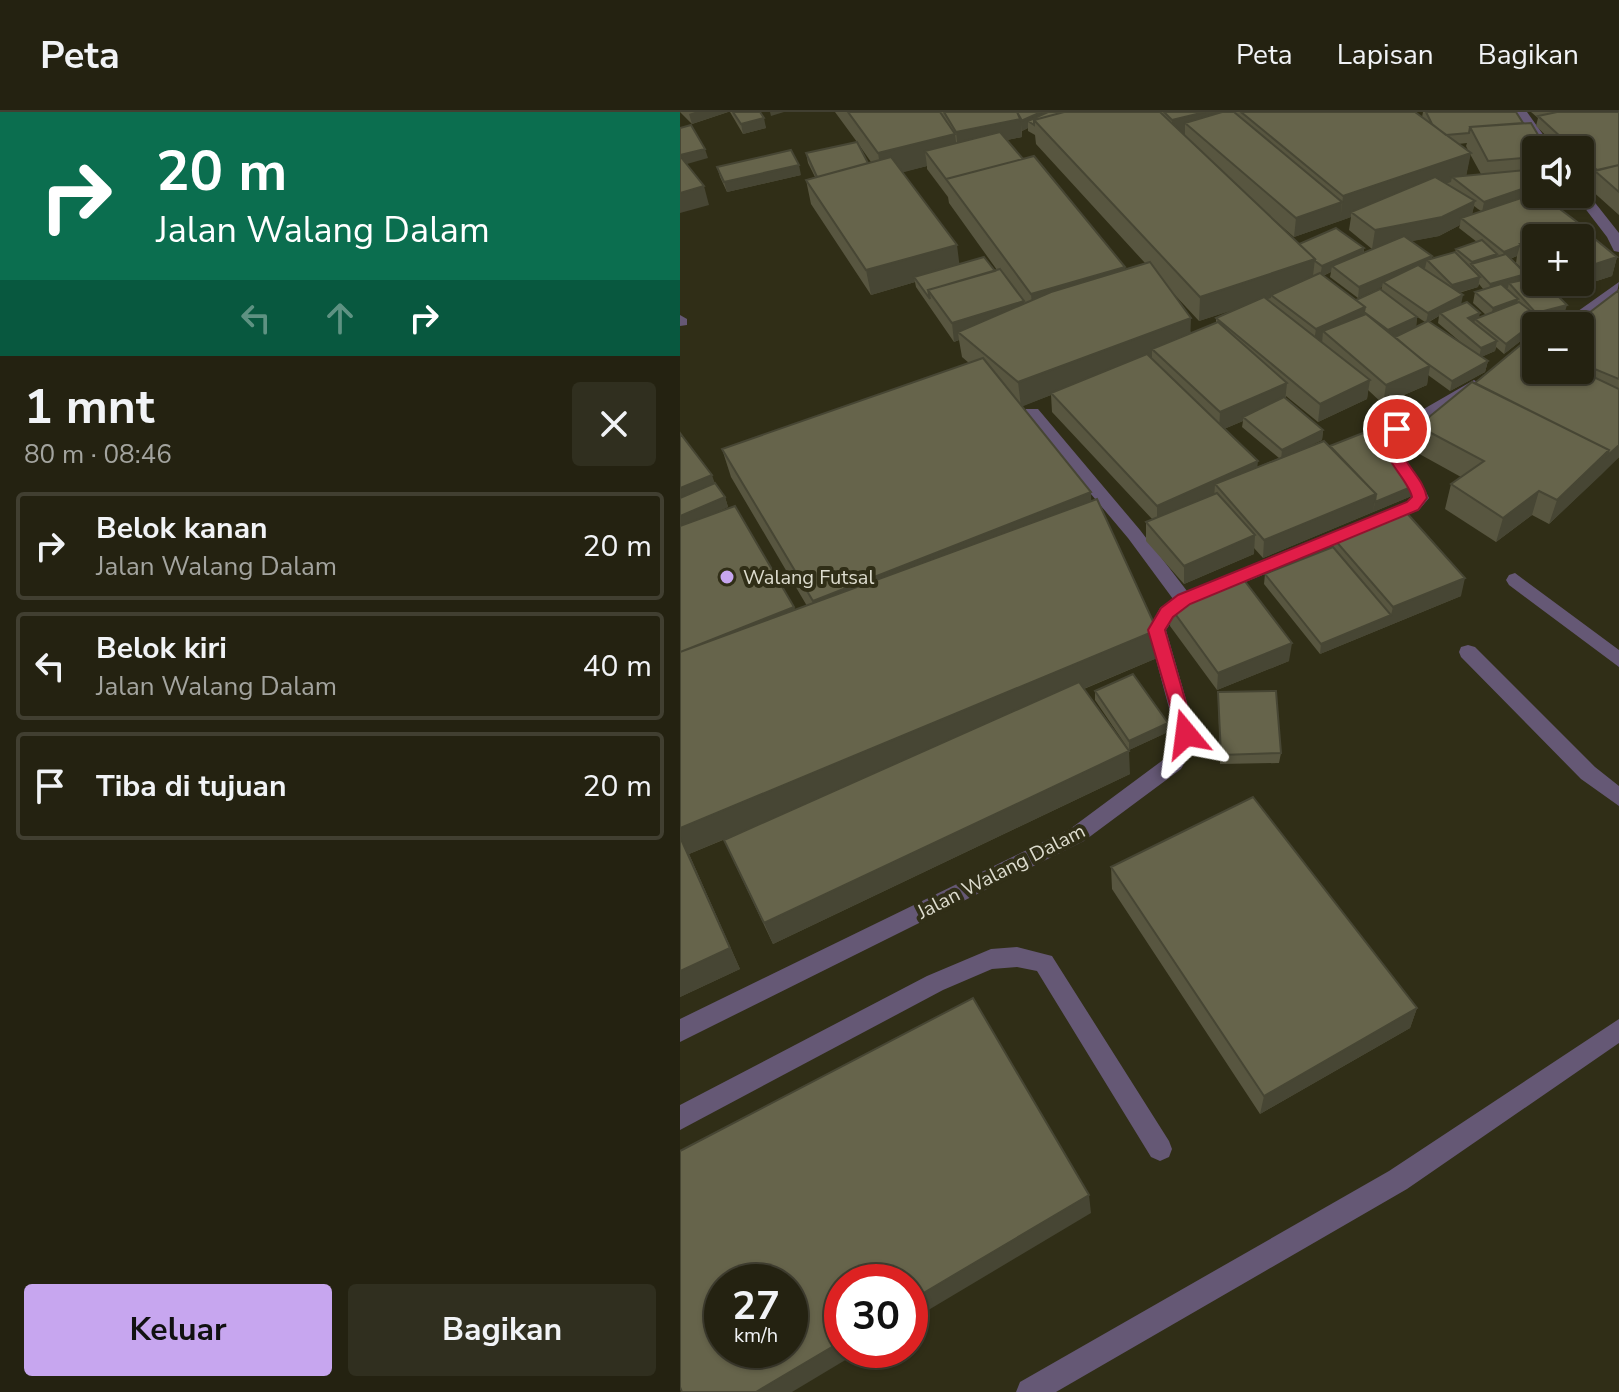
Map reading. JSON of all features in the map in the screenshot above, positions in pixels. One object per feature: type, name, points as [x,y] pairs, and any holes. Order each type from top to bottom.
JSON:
[{"type":"street","points":[[1521,112],[1537,136]]},
{"type":"street","points":[[1592,208],[1614,236],[1619,248]]},
{"type":"street","points":[[1586,312],[1611,296],[1619,286]]},
{"type":"street","name":"Jalan Walang Dalam","points":[[680,1031],[1077,835],[1174,763],[1186,734],[1157,630],[1167,613],[1184,600],[1413,506],[1420,498],[1418,487],[1390,450],[1391,437],[1397,429],[1488,377]]},
{"type":"street","points":[[1032,413],[1134,534],[1184,600]]},
{"type":"street","points":[[1515,580],[1619,660]]},
{"type":"street","points":[[1468,652],[1588,773],[1619,798]]},
{"type":"street","points":[[680,1118],[935,983],[991,959],[1017,957],[1044,963],[1160,1149]]},
{"type":"street","points":[[1030,1392],[1398,1180],[1615,1041]]},
{"type":"building","points":[[733,112],[760,112],[764,118],[741,124]]},
{"type":"building","points":[[848,112],[940,112],[955,134],[878,153]]},
{"type":"building","points":[[944,112],[1017,112],[1021,119],[956,132]]},
{"type":"building","points":[[1017,112],[1041,112],[1021,121]]},
{"type":"building","points":[[1048,112],[1064,112],[1034,120],[1034,125],[1028,121]]},
{"type":"building","points":[[1064,112],[1160,112],[1315,259],[1200,297],[1034,120]]},
{"type":"building","points":[[1164,112],[1205,112],[1172,120]]},
{"type":"building","points":[[1222,112],[1234,112],[1342,202],[1296,218],[1185,123]]},
{"type":"building","points":[[1241,112],[1415,112],[1471,153],[1343,196]]},
{"type":"building","points":[[1426,112],[1516,112],[1523,123],[1470,127],[1469,133],[1446,135],[1432,124]]},
{"type":"building","points":[[1557,112],[1619,112],[1619,165],[1597,170],[1594,167],[1594,136],[1560,136],[1538,116]]},
{"type":"building","points":[[1531,123],[1539,136],[1522,136],[1522,158],[1488,161],[1470,127]]},
{"type":"building","points":[[691,125],[705,149],[680,155],[680,128]]},
{"type":"building","points":[[1000,132],[1023,159],[946,179],[925,151]]},
{"type":"building","points":[[857,142],[868,163],[817,177],[806,153]]},
{"type":"building","points":[[791,150],[799,165],[724,182],[717,167]]},
{"type":"building","points":[[680,156],[704,186],[680,193]]},
{"type":"building","points":[[1034,156],[1125,267],[1031,294],[946,179]]},
{"type":"building","points":[[891,157],[957,245],[866,270],[806,180]]},
{"type":"building","points":[[1619,165],[1619,192],[1595,171]]},
{"type":"building","points":[[1522,170],[1522,189],[1484,202],[1452,177]]},
{"type":"building","points":[[1435,177],[1475,201],[1442,217],[1375,230],[1351,212]]},
{"type":"building","points":[[1522,198],[1522,208],[1559,208],[1580,224],[1522,224],[1522,245],[1504,252],[1461,218]]},
{"type":"building","points":[[1336,228],[1364,248],[1322,266],[1299,244]]},
{"type":"building","points":[[1404,236],[1432,256],[1359,287],[1332,266]]},
{"type":"building","points":[[1594,238],[1617,257],[1594,264]]},
{"type":"building","points":[[1482,240],[1497,254],[1472,262],[1456,249]]},
{"type":"building","points":[[1455,252],[1480,277],[1452,285],[1427,260]]},
{"type":"building","points":[[1506,254],[1522,270],[1522,275],[1490,284],[1471,264]]},
{"type":"building","points":[[984,257],[995,271],[928,290],[930,299],[914,277]]},
{"type":"building","points":[[1150,262],[1191,318],[1018,382],[958,332],[1051,292]]},
{"type":"building","points":[[1418,265],[1463,295],[1428,313],[1383,282]]},
{"type":"building","points":[[1000,269],[1024,301],[952,323],[928,290]]},
{"type":"building","points":[[1320,273],[1365,307],[1316,329],[1271,295]]},
{"type":"building","points":[[1522,280],[1522,296],[1558,296],[1567,305],[1535,312],[1509,283]]},
{"type":"building","points":[[1501,284],[1518,299],[1493,308],[1475,292]]},
{"type":"building","points":[[1380,289],[1417,317],[1388,330],[1364,312],[1365,307],[1356,300]]},
{"type":"building","points":[[1619,290],[1619,379],[1594,369],[1594,312],[1590,312]]},
{"type":"building","points":[[1264,297],[1370,380],[1320,404],[1216,318]]},
{"type":"building","points":[[1467,302],[1480,313],[1468,318],[1497,341],[1481,348],[1440,313]]},
{"type":"building","points":[[1519,302],[1532,312],[1522,312],[1522,332],[1506,344],[1475,319]]},
{"type":"building","points":[[1366,314],[1430,366],[1386,385],[1323,331]]},
{"type":"building","points":[[1428,321],[1488,361],[1452,381],[1395,337]]},
{"type":"building","points":[[1218,322],[1287,383],[1220,412],[1152,349]]},
{"type":"building","points":[[1522,344],[1522,384],[1594,384],[1594,377],[1619,389],[1619,445],[1607,456],[1609,450],[1475,383]]},
{"type":"building","points":[[1147,354],[1258,461],[1157,506],[1051,393]]},
{"type":"building","points":[[983,358],[1091,492],[813,601],[722,449]]},
{"type":"building","points":[[1472,382],[1609,450],[1557,500],[1539,491],[1503,518],[1451,484],[1484,461],[1418,426]]},
{"type":"building","points":[[1284,397],[1323,430],[1282,450],[1243,417]]},
{"type":"building","points":[[680,433],[712,475],[680,488]]},
{"type":"building","points":[[1363,433],[1416,485],[1375,502],[1376,494],[1330,446]]},
{"type":"building","points":[[1324,441],[1376,494],[1264,540],[1215,484]]},
{"type":"building","points":[[715,483],[725,497],[680,516],[680,498]]},
{"type":"building","points":[[1217,493],[1255,535],[1184,566],[1146,522]]},
{"type":"building","points":[[1097,499],[1157,630],[680,828],[680,652]]},
{"type":"building","name":"Walang Futsal","points":[[735,506],[794,607],[680,652],[680,526]]},
{"type":"building","points":[[1405,511],[1465,578],[1393,607],[1334,539]]},
{"type":"building","points":[[1333,547],[1391,615],[1321,644],[1265,574]]},
{"type":"building","points":[[1244,580],[1292,643],[1218,673],[1171,608]]},
{"type":"building","points":[[1133,674],[1168,723],[1129,741],[1095,691]]},
{"type":"building","points":[[1079,682],[1129,751],[764,923],[724,840]]},
{"type":"building","points":[[1276,691],[1281,753],[1221,755],[1218,692]]},
{"type":"building","points":[[1253,797],[1417,1008],[1264,1096],[1111,867]]},
{"type":"building","points":[[680,837],[730,948],[680,971]]},
{"type":"building","points":[[973,998],[1089,1195],[928,1290],[928,1264],[824,1264],[824,1352],[808,1361],[808,1264],[704,1264],[704,1368],[796,1368],[756,1392],[682,1392],[680,1151]]},
{"type":"place","name":"Walang Futsal","points":[[727,577]]},
{"type":"route","points":[[1186,734],[1157,630],[1167,613],[1184,600],[1413,506],[1420,498],[1418,487],[1390,450],[1391,437],[1397,429]]}]
